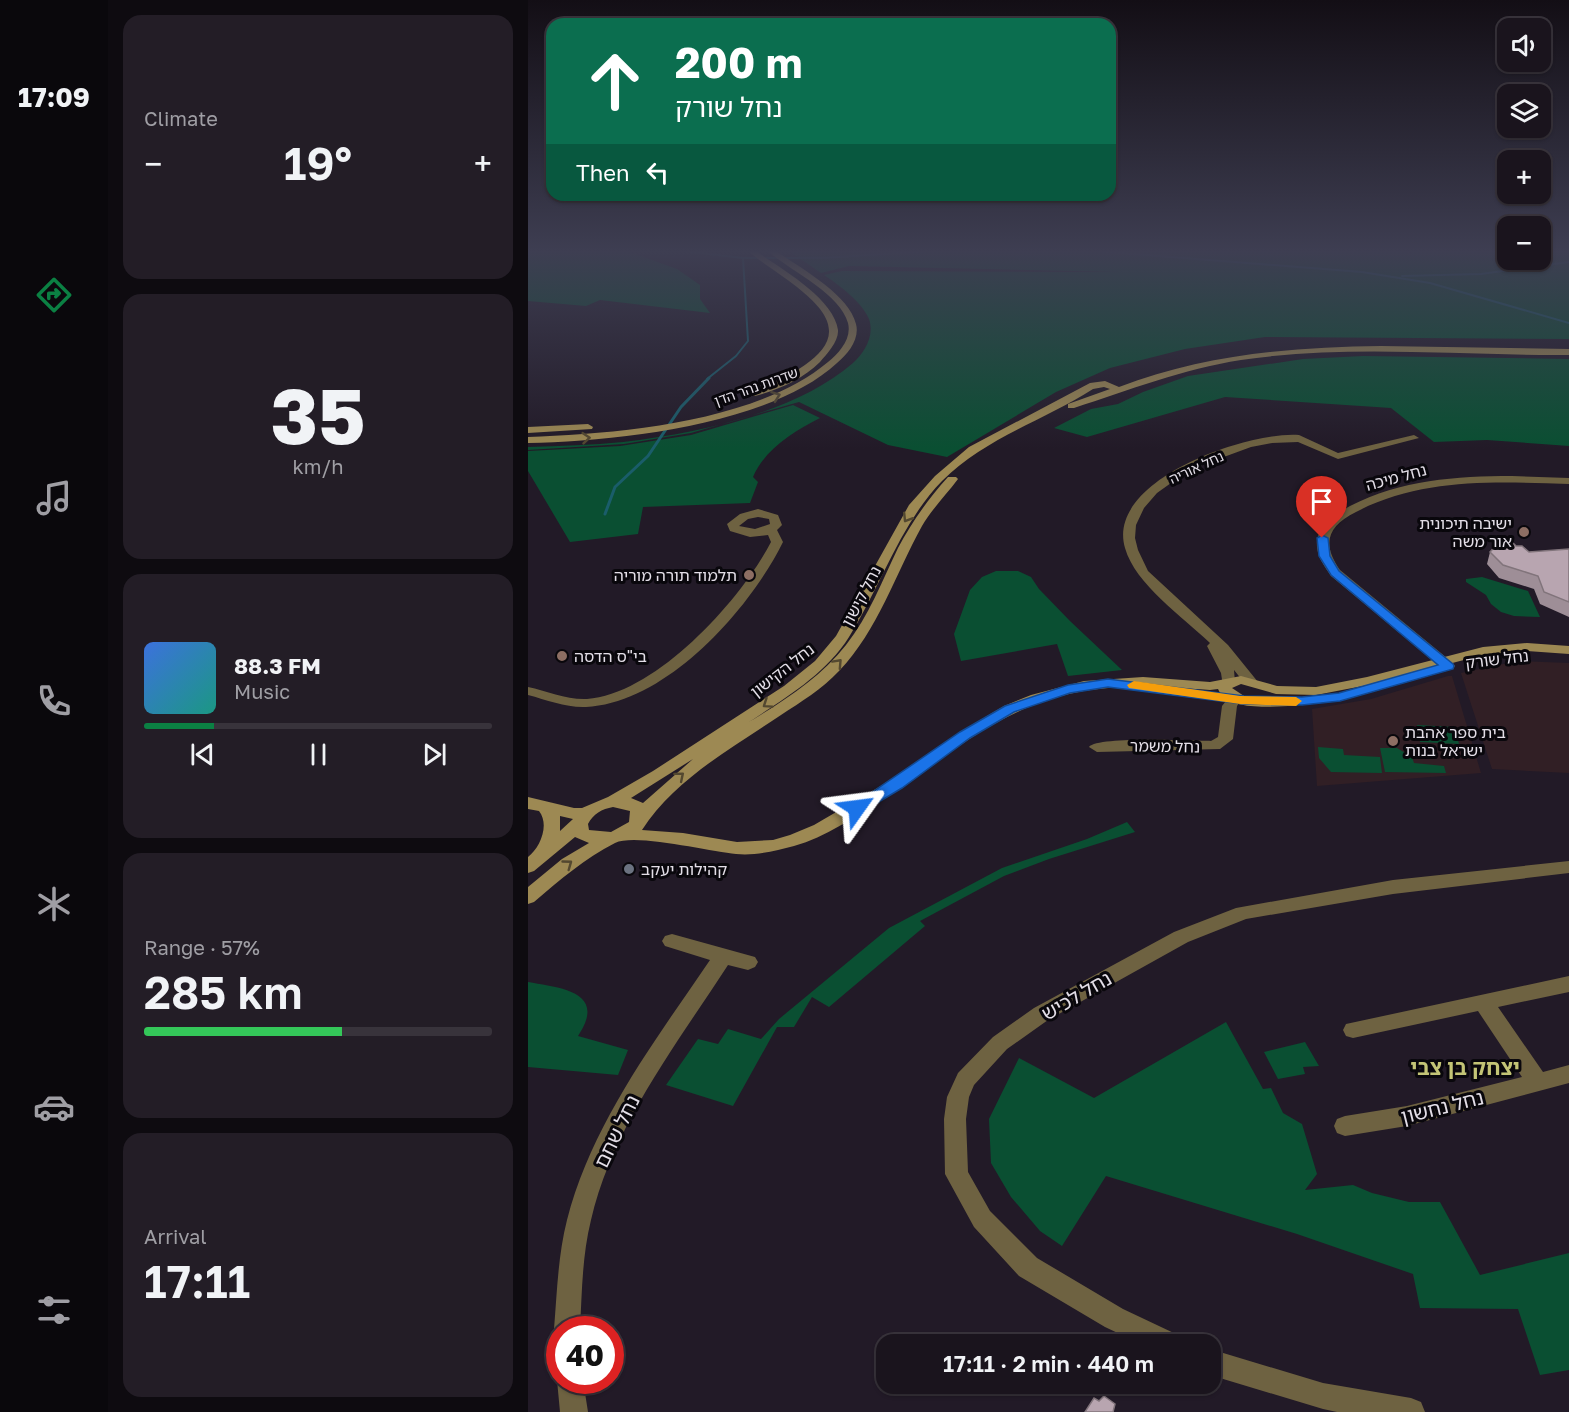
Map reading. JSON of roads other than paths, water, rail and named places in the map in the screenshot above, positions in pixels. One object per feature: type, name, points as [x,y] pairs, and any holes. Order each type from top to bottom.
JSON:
[{"type":"main road","name":"שדרות נהר הדן","points":[[528,430],[618,424],[686,413],[769,388],[806,368],[821,356],[831,341],[833,323],[830,317]]},
{"type":"main road","name":"שדרות נהר הדן","points":[[528,440],[615,435],[690,422],[782,394],[823,371],[845,350],[853,330],[850,317]]},
{"type":"main road","name":"נחל הקישון","points":[[613,801],[659,776],[805,677],[820,664],[842,637],[904,521],[929,487],[987,440],[1124,377],[1207,356],[1293,344],[1569,346]]},
{"type":"main road","name":"נחל הקישון","points":[[1102,389],[1185,369],[1284,352],[1352,349],[1569,352]]},
{"type":"main road","name":"נחל קישון","points":[[639,819],[655,800],[687,771],[802,694],[835,668],[861,632],[917,522],[951,480],[984,452],[1003,440],[1102,389]]},
{"type":"main road","name":"נחל שורק","points":[[1235,693],[1239,680],[1276,690],[1316,691],[1368,681],[1504,648],[1569,650]]},
{"type":"main road","name":"נחל שורק","points":[[618,836],[683,839],[737,848],[773,846],[795,840],[820,829],[897,784],[965,735],[1009,709],[1068,689],[1108,683],[1235,693],[1293,702],[1331,698],[1444,663],[1499,655],[1569,656]]},
{"type":"main road","points":[[1235,693],[1260,693],[1253,683]]},
{"type":"main road","points":[[528,867],[597,805],[613,801],[634,804],[639,811],[639,819],[635,826],[568,863],[528,897]]},
{"type":"main road","points":[[528,803],[574,814],[582,819]]},
{"type":"main road","points":[[542,854],[551,835],[553,819],[551,812],[545,807]]},
{"type":"main road","points":[[582,819],[581,832],[587,837],[597,840],[618,836]]},
{"type":"main road","name":"נחל שורק","points":[[639,819],[646,825],[683,839]]},
{"type":"street","name":"נחל אוריה","points":[[1253,683],[1224,648],[1206,634],[1143,573],[1131,550],[1128,532],[1132,516],[1154,490],[1186,469],[1210,457],[1284,438],[1303,439],[1338,456],[1414,438]]},
{"type":"street","name":"נחל מיכה","points":[[1444,663],[1335,573],[1327,562],[1323,550],[1322,538],[1326,529],[1331,523],[1362,502],[1422,486],[1466,480],[1569,482]]},
{"type":"street","points":[[528,690],[587,703],[611,698],[644,684],[677,660],[726,617],[771,558],[777,542],[769,530]]},
{"type":"street","name":"נחל אוריה","points":[[1206,634],[1219,652],[1235,693]]},
{"type":"street","name":"נחל משמר","points":[[1097,747],[1214,746],[1225,739],[1230,706],[1235,693]]},
{"type":"street","name":"נחל לכיש","points":[[1147,1334],[1114,1318],[1028,1267],[982,1219],[957,1174],[955,1119],[958,1097],[966,1079],[1000,1043],[1041,1014],[1181,937],[1243,913],[1393,887],[1569,867]]},
{"type":"street","points":[[672,941],[748,962]]},
{"type":"street","name":"נחל שחם","points":[[568,1316],[579,1218],[592,1179],[632,1096],[723,956]]},
{"type":"street","points":[[1353,1030],[1569,984]]},
{"type":"street","points":[[1483,1002],[1538,1082]]},
{"type":"street","name":"נחל נחשון","points":[[1345,1126],[1407,1116],[1569,1074]]},
{"type":"street","points":[[1221,1365],[1323,1396],[1411,1412]]},
{"type":"street","points":[[572,1394],[574,1412]]},
{"type":"waterway","points":[[707,379],[736,356],[748,341],[747,317]]},
{"type":"waterway","points":[[1548,317],[1569,323]]},
{"type":"waterway","points":[[605,514],[615,487],[648,456],[681,407],[709,378]]},
{"type":"place","name":"ישיבה תיכונית אור משה","points":[[1524,532]]},
{"type":"place","name":"תלמוד תורה מוריה","points":[[749,575]]},
{"type":"place","name":"בי\"ס הדסה","points":[[562,656]]},
{"type":"place","name":"בית ספר אהבת ישראל בנות","points":[[1393,741]]},
{"type":"place","name":"קהילות יעקב","points":[[629,869]]},
{"type":"district","name":"יצחק בן צבי","points":[[1465,1067]]}]
